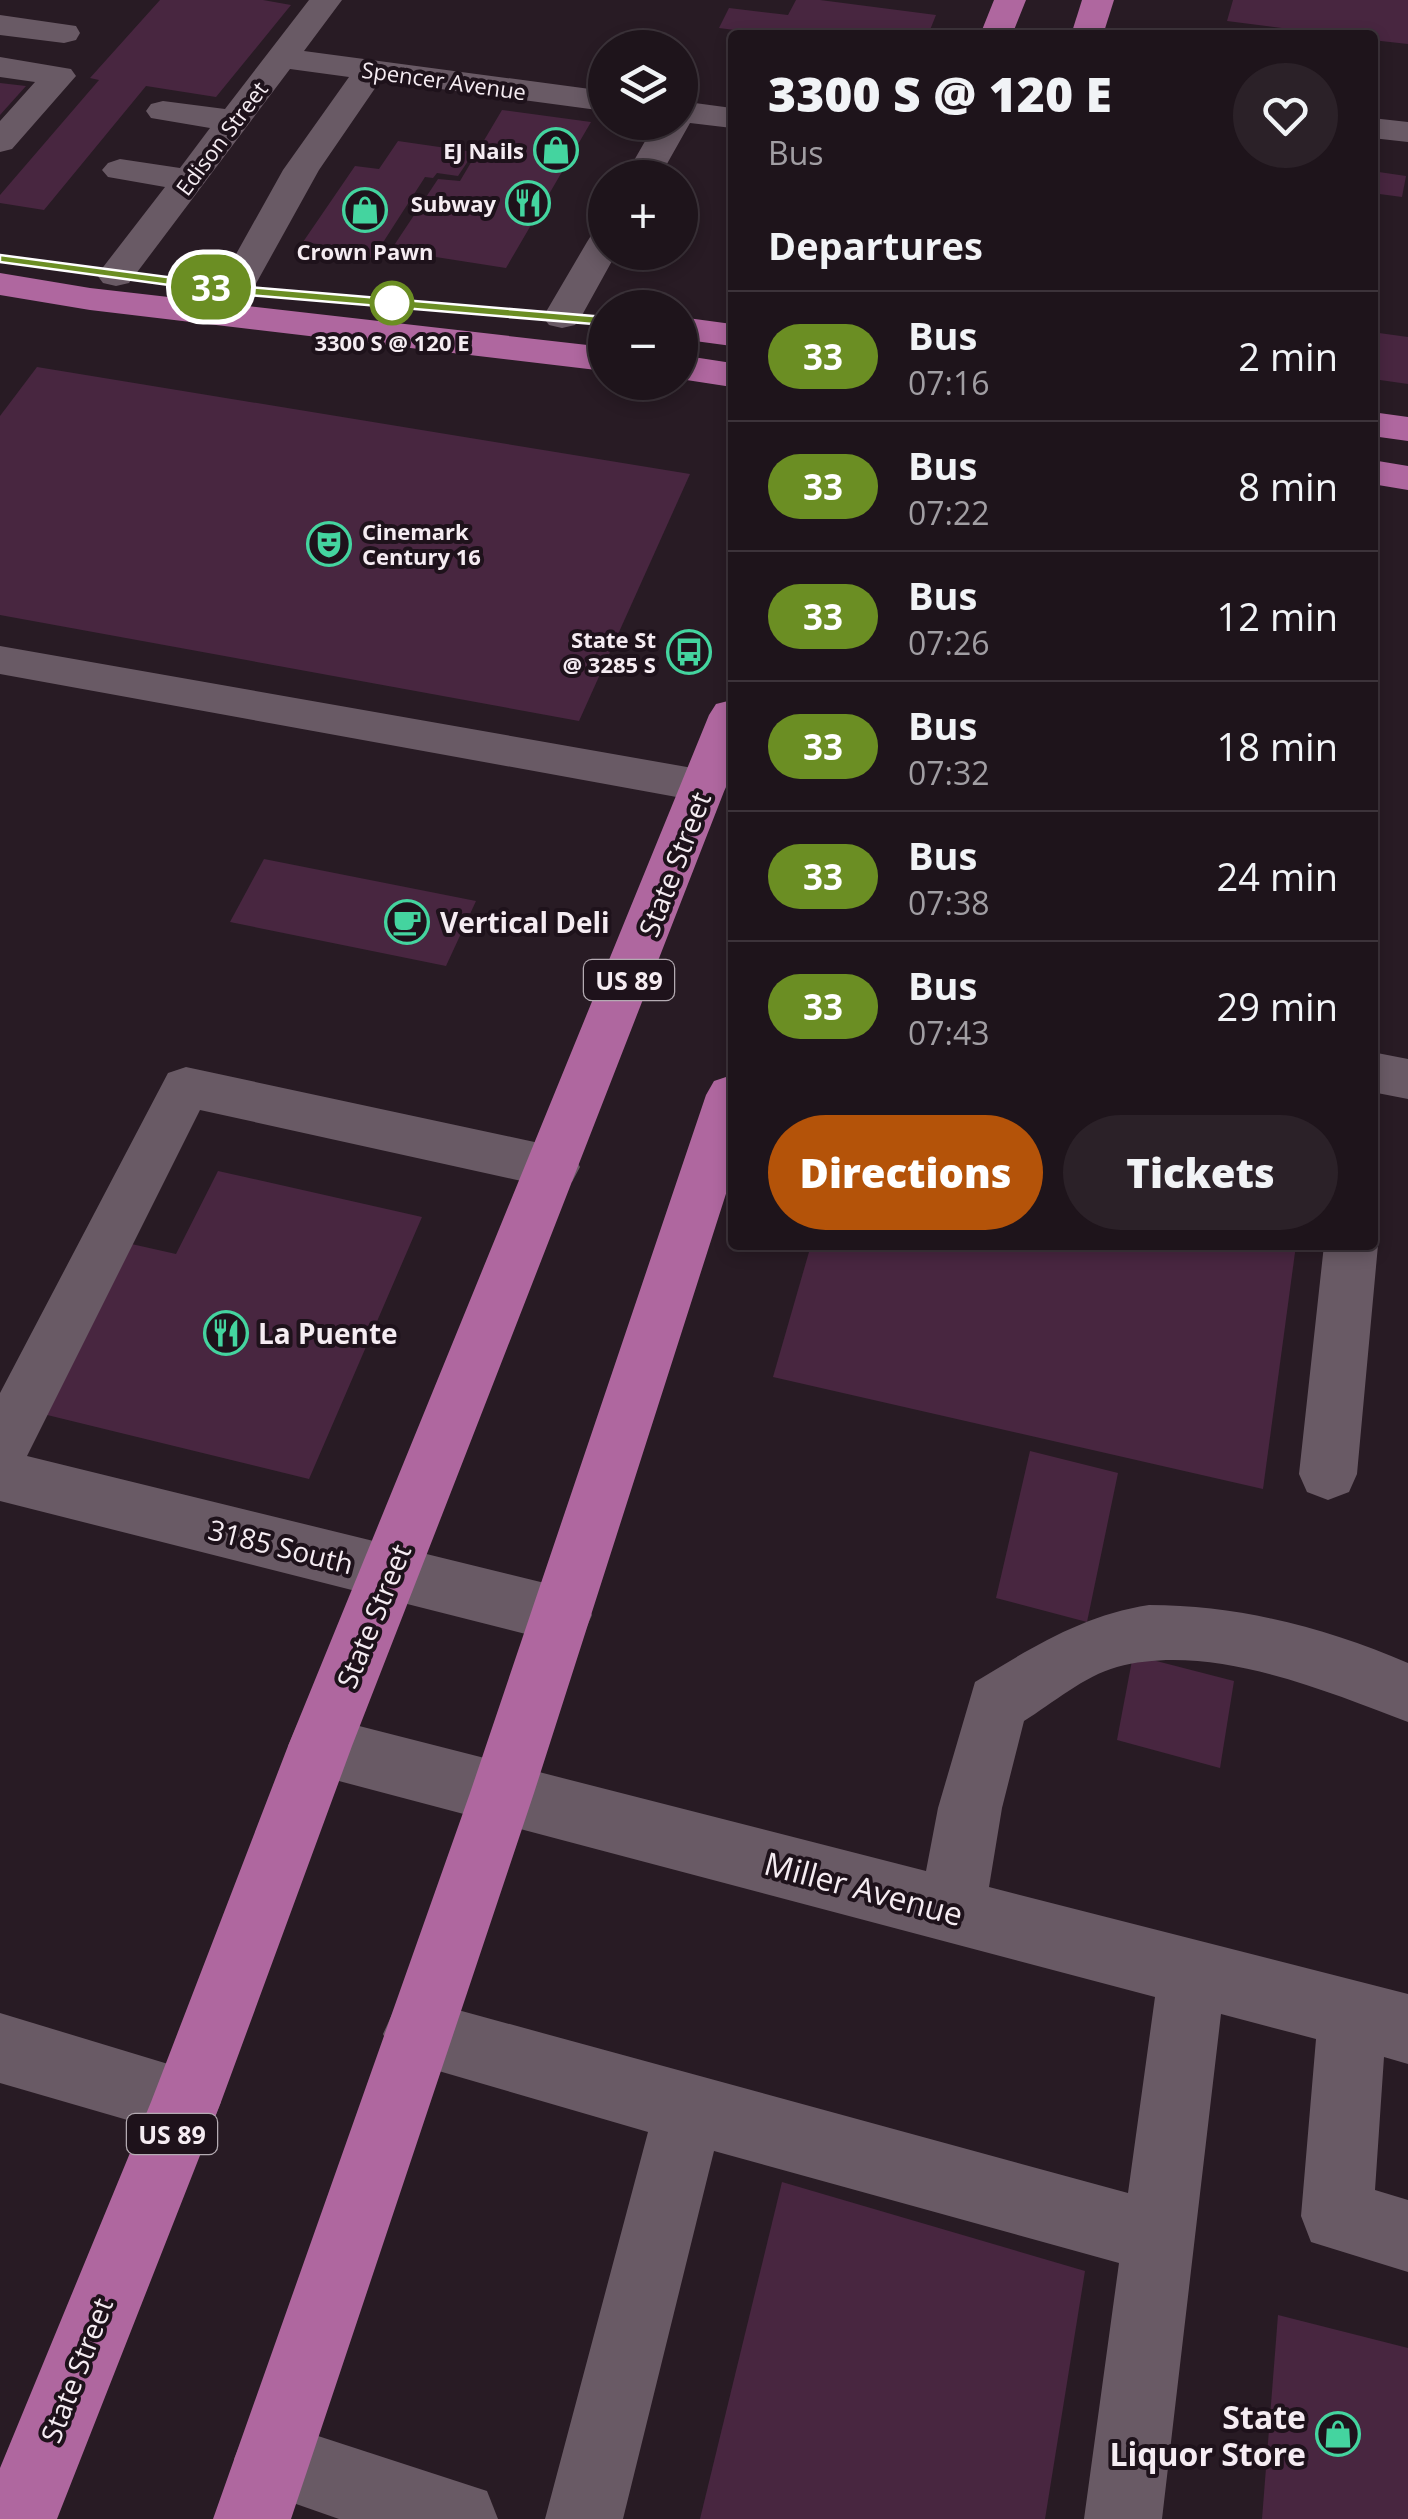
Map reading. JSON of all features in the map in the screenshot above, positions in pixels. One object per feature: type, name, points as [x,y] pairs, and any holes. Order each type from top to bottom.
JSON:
[{"type":"main road","points":[[998,30],[1010,0]]},
{"type":"main road","points":[[1088,30],[1098,0]]},
{"type":"main road","points":[[0,259],[235,290],[588,319]]},
{"type":"main road","points":[[0,284],[588,356]]},
{"type":"main road","points":[[698,330],[728,334]]},
{"type":"main road","points":[[698,370],[728,374]]},
{"type":"main road","points":[[1378,425],[1408,429]]},
{"type":"main road","points":[[1378,473],[1408,478]]},
{"type":"main road","name":"State Street","points":[[18,2519],[186,2102],[320,1746],[728,725]]},
{"type":"main road","points":[[262,2489],[502,1793],[728,1107]]},
{"type":"street","name":"Edison Street","points":[[116,275],[326,0]]},
{"type":"street","points":[[0,25],[64,33]]},
{"type":"street","name":"Spencer Avenue","points":[[282,58],[588,100]]},
{"type":"street","points":[[0,67],[59,76],[0,142]]},
{"type":"street","points":[[235,290],[301,170],[370,71]]},
{"type":"street","points":[[162,111],[234,121]]},
{"type":"street","points":[[698,113],[728,117]]},
{"type":"street","points":[[1378,129],[1408,132]]},
{"type":"street","points":[[120,170],[254,164],[301,170]]},
{"type":"street","points":[[536,314],[588,260]]},
{"type":"street","points":[[0,660],[704,786]]},
{"type":"street","points":[[1378,1073],[1408,1079]]},
{"type":"street","points":[[0,1450],[186,1087],[554,1167]]},
{"type":"street","points":[[1328,1474],[1350,1250]]},
{"type":"street","name":"3185 South","points":[[0,1475],[561,1615]]},
{"type":"street","points":[[952,1911],[970,1808],[997,1703],[1054,1668],[1119,1638],[1203,1632],[1362,1671],[1408,1692]]},
{"type":"street","name":"Miller Avenue","points":[[320,1746],[1381,2022]]},
{"type":"street","points":[[1124,2519],[1192,1972]]},
{"type":"street","points":[[1381,2022],[1337,2216],[1408,2236]]},
{"type":"street","points":[[418,2034],[1161,2238]]},
{"type":"street","points":[[0,2048],[186,2102]]},
{"type":"street","points":[[584,2519],[690,2107]]},
{"type":"street","points":[[262,2489],[459,2519]]},
{"type":"building","points":[[160,0],[263,0],[291,5],[216,97],[146,86],[44,210],[0,203],[0,195],[99,80],[90,78]]},
{"type":"building","points":[[796,0],[820,0],[936,15],[930,30],[719,28],[729,8],[788,15]]},
{"type":"building","points":[[1233,0],[1408,0],[1408,44],[1378,41],[1378,30],[1297,30],[1227,21]]},
{"type":"building","points":[[0,83],[26,86],[0,115]]},
{"type":"building","points":[[502,110],[588,122],[506,268],[391,250],[438,179],[460,181]]},
{"type":"building","name":"Crown Pawn","points":[[398,141],[474,152],[458,176],[437,173],[433,178],[425,177],[373,258],[350,255],[354,249],[303,242],[355,166],[379,169]]},
{"type":"building","points":[[1378,172],[1406,176],[1402,197],[1378,194]]},
{"type":"building","points":[[1379,333],[1408,337],[1408,384],[1378,380]]},
{"type":"building","name":"Cinemark Century 16","points":[[37,367],[690,474],[579,721],[0,615],[0,416]]},
{"type":"building","points":[[264,859],[476,901],[446,966],[230,922]]},
{"type":"building","name":"La Puente","points":[[218,1171],[422,1217],[309,1479],[39,1413],[127,1243],[176,1254]]},
{"type":"building","points":[[810,1250],[1295,1250],[1263,1489],[773,1377]]},
{"type":"building","points":[[1030,1451],[1118,1473],[1087,1622],[996,1598]]},
{"type":"building","points":[[1133,1655],[1234,1681],[1220,1768],[1117,1740]]},
{"type":"building","points":[[782,2182],[1085,2271],[1045,2519],[700,2519]]},
{"type":"building","name":"State Liquor Store","points":[[1278,2315],[1408,2348],[1408,2519],[1262,2519]]},
{"type":"bus line","name":"33","points":[[0,259],[235,290],[588,320]]},
{"type":"place","name":"EJ Nails","points":[[556,150]]},
{"type":"place","name":"Subway","points":[[528,203]]},
{"type":"place","name":"Crown Pawn","points":[[365,210]]},
{"type":"place","name":"3300 S @ 120 E","points":[[392,303]]},
{"type":"place","name":"Cinemark Century 16","points":[[329,544]]},
{"type":"place","name":"State St @ 3285 S","points":[[689,652]]},
{"type":"place","name":"Vertical Deli","points":[[407,922]]},
{"type":"place","name":"La Puente","points":[[226,1333]]},
{"type":"place","name":"State Liquor Store","points":[[1338,2434]]}]
